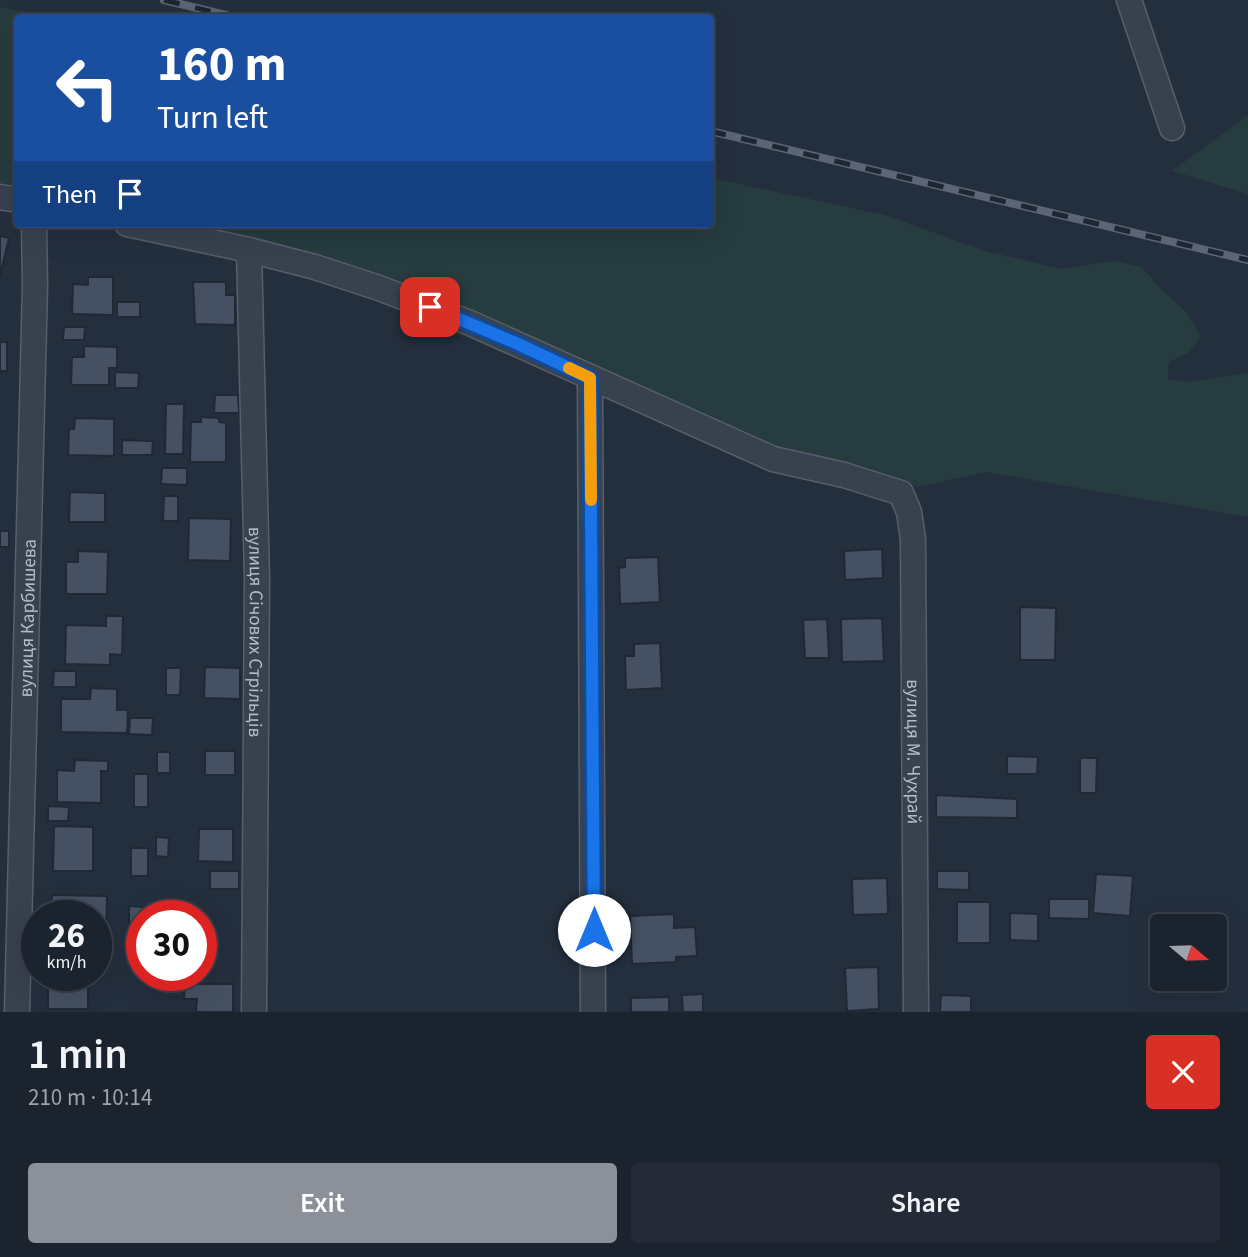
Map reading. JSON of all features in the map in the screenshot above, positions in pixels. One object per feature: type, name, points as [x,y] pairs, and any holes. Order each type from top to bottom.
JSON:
[{"type":"street","points":[[1129,0],[1172,128]]},
{"type":"street","name":"вулиця Карбишева","points":[[17,1012],[35,285],[34,228]]},
{"type":"street","points":[[146,228],[250,250],[379,288],[470,323],[590,378],[593,1012]]},
{"type":"street","name":"вулиця Січових Стрільців","points":[[250,250],[257,578],[254,1012]]},
{"type":"street","name":"вулиця М. Чухрай","points":[[590,378],[773,459],[844,475],[901,494],[909,512],[914,574],[916,1012]]},
{"type":"green space","points":[[0,7],[35,14],[14,14],[14,190],[0,186]]},
{"type":"green space","points":[[1248,115],[1248,194],[1172,171]]},
{"type":"green space","points":[[714,179],[885,215],[985,251],[1061,269],[1114,261],[1142,267],[1187,313],[1201,337],[1188,353],[1169,362],[1168,379],[1188,382],[1248,373],[1248,517],[986,472],[918,487],[769,449],[493,324],[187,228],[714,228]]},
{"type":"building","points":[[0,236],[9,238],[0,276]]},
{"type":"building","points":[[88,277],[113,277],[113,315],[72,314],[73,284],[88,285]]},
{"type":"building","points":[[193,282],[226,282],[226,295],[235,295],[235,325],[195,324]]},
{"type":"building","points":[[117,302],[140,302],[140,317],[117,317]]},
{"type":"building","points":[[64,327],[85,327],[84,340],[63,340]]},
{"type":"building","points":[[0,342],[7,342],[7,371],[0,371]]},
{"type":"building","points":[[84,346],[117,347],[117,368],[109,368],[109,385],[71,385],[72,357],[84,357]]},
{"type":"building","points":[[115,372],[139,373],[138,388],[115,388]]},
{"type":"building","points":[[215,395],[238,395],[239,413],[214,413]]},
{"type":"building","points":[[166,404],[184,404],[183,454],[165,454]]},
{"type":"building","points":[[201,417],[219,418],[219,422],[226,423],[226,462],[190,462],[191,422],[201,422]]},
{"type":"building","points":[[75,418],[114,419],[114,456],[68,455],[69,429],[74,429]]},
{"type":"building","points":[[122,440],[153,441],[152,455],[122,455]]},
{"type":"building","points":[[162,468],[187,468],[187,485],[161,484]]},
{"type":"building","points":[[70,492],[105,493],[105,522],[69,522]]},
{"type":"building","points":[[164,496],[178,496],[178,521],[163,521]]},
{"type":"building","points":[[189,518],[231,519],[230,561],[188,560]]},
{"type":"building","points":[[0,531],[9,531],[9,547],[0,547]]},
{"type":"building","points":[[882,549],[883,578],[845,580],[844,551]]},
{"type":"building","points":[[78,551],[108,552],[107,594],[66,594],[66,562],[78,562]]},
{"type":"building","points":[[658,557],[660,602],[620,604],[619,568],[625,567],[625,558]]},
{"type":"building","points":[[1020,607],[1056,608],[1055,660],[1020,660]]},
{"type":"building","points":[[106,616],[123,616],[122,655],[110,654],[110,665],[65,664],[66,625],[106,626]]},
{"type":"building","points":[[882,618],[884,661],[842,662],[841,619]]},
{"type":"building","points":[[827,619],[829,658],[805,658],[803,620]]},
{"type":"building","points":[[660,643],[662,688],[626,690],[625,656],[634,656],[634,644]]},
{"type":"building","points":[[205,667],[240,668],[240,699],[204,698]]},
{"type":"building","points":[[166,668],[181,668],[180,695],[166,695]]},
{"type":"building","points":[[54,671],[76,671],[76,687],[53,687]]},
{"type":"building","points":[[91,688],[117,689],[117,710],[128,710],[127,733],[61,732],[61,699],[90,699]]},
{"type":"building","points":[[130,718],[153,718],[152,735],[129,734]]},
{"type":"building","points":[[205,751],[235,751],[235,775],[205,775]]},
{"type":"building","points":[[157,752],[170,752],[170,773],[157,773]]},
{"type":"building","points":[[1007,756],[1038,757],[1037,774],[1007,774]]},
{"type":"building","points":[[1080,758],[1097,758],[1096,793],[1080,793]]},
{"type":"building","points":[[75,760],[108,761],[108,771],[101,771],[101,803],[57,802],[57,770],[74,771]]},
{"type":"building","points":[[134,774],[148,774],[148,807],[134,807]]},
{"type":"building","points":[[936,795],[1017,799],[1017,818],[936,817]]},
{"type":"building","points":[[48,806],[69,807],[68,821],[48,821]]},
{"type":"building","points":[[54,826],[93,827],[93,871],[53,871]]},
{"type":"building","points":[[199,829],[233,829],[233,862],[198,861]]},
{"type":"building","points":[[156,837],[169,838],[168,857],[156,856]]},
{"type":"building","points":[[131,848],[148,848],[148,876],[131,876]]},
{"type":"building","points":[[210,871],[239,871],[239,889],[210,889]]},
{"type":"building","points":[[937,871],[969,871],[969,890],[937,889]]},
{"type":"building","points":[[1096,874],[1133,876],[1130,916],[1093,913]]},
{"type":"building","points":[[887,878],[888,914],[853,915],[852,879]]},
{"type":"building","points":[[52,895],[107,896],[107,900],[52,900]]},
{"type":"building","points":[[1049,899],[1089,899],[1089,919],[1049,918]]},
{"type":"building","points":[[957,902],[990,902],[990,943],[957,943]]},
{"type":"building","points":[[1010,913],[1038,914],[1038,941],[1010,940]]},
{"type":"building","points":[[674,914],[674,928],[695,927],[697,956],[676,957],[676,962],[632,964],[630,916]]},
{"type":"building","points":[[878,967],[879,1009],[847,1011],[845,968]]},
{"type":"building","points":[[217,984],[233,984],[233,1012],[196,1012],[197,999],[184,999],[185,991],[217,991]]},
{"type":"building","points":[[48,991],[88,991],[88,1009],[48,1009]]},
{"type":"building","points":[[703,994],[703,1012],[683,1012],[682,995]]},
{"type":"building","points":[[941,995],[971,996],[971,1012],[940,1012]]},
{"type":"building","points":[[669,997],[669,1012],[631,1012],[631,998]]},
{"type":"railway","points":[[164,0],[222,14]]},
{"type":"railway","points":[[714,132],[1248,260]]},
{"type":"slow traffic","points":[[569,368],[590,378],[591,500]]},
{"type":"route","points":[[430,307],[590,378],[594,930]]}]
